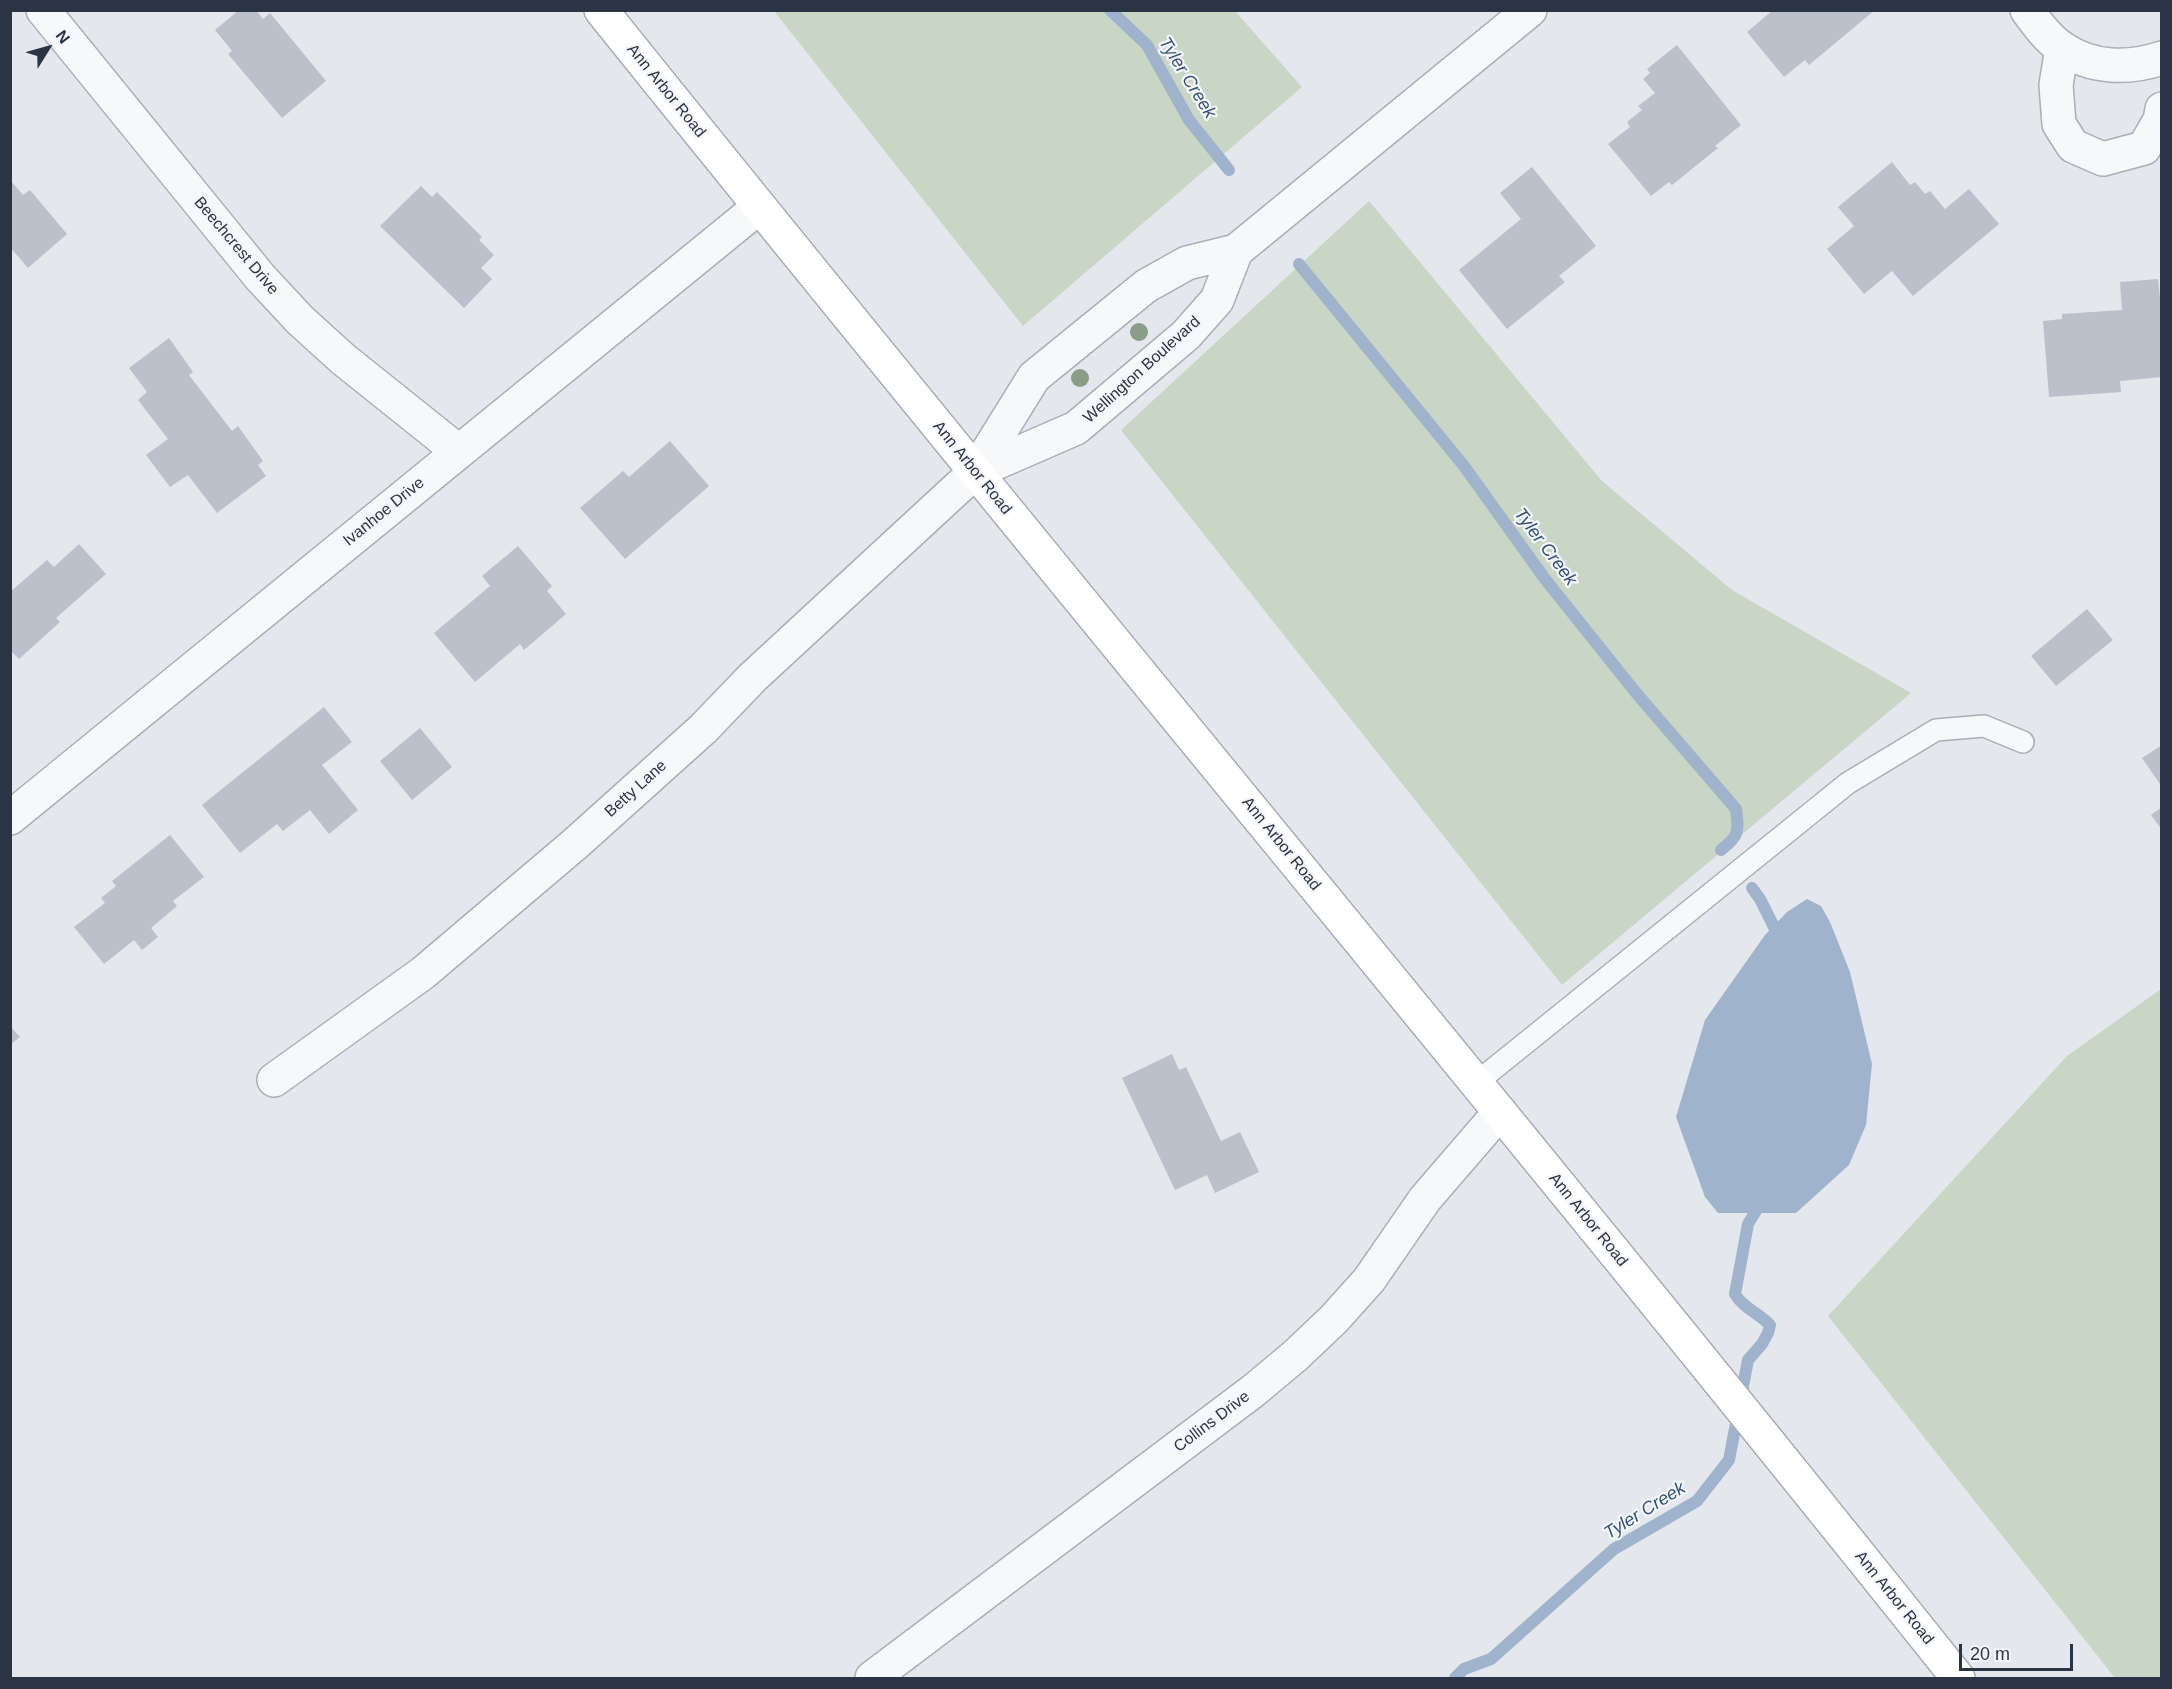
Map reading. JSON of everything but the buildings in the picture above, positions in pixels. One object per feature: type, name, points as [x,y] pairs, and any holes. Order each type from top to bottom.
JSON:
[{"type":"main road","name":"Ann Arbor Road","points":[[601,10],[975,472],[1681,1334],[1958,1678]]},
{"type":"street","name":"Beechcrest Drive","points":[[43,10],[260,277],[300,320],[343,359],[458,451]]},
{"type":"street","name":"Wellington Boulevard","points":[[975,472],[1034,377],[1146,286],[1187,263],[1236,251],[1530,10]]},
{"type":"street","points":[[2026,10],[2045,33],[2062,48],[2083,59],[2113,66],[2144,64],[2162,58]]},
{"type":"street","points":[[2062,48],[2056,86],[2060,124],[2073,146],[2103,159],[2144,148],[2160,120],[2162,109]]},
{"type":"street","name":"Ivanhoe Drive","points":[[10,818],[759,207]]},
{"type":"street","name":"Wellington Boulevard","points":[[975,472],[1076,428],[1186,335],[1217,300],[1236,251]]},
{"type":"street","name":"Betty Lane","points":[[274,1080],[423,973],[576,844],[703,729],[753,677],[975,472]]},
{"type":"street","name":"Collins Drive","points":[[872,1678],[1253,1391],[1295,1356],[1334,1319],[1369,1280],[1425,1199],[1500,1112]]},
{"type":"lane","points":[[1476,1083],[1848,783],[1936,730],[1984,726],[2023,742]]},
{"type":"green space","points":[[774,11],[1235,11],[1302,87],[1023,326]]},
{"type":"green space","points":[[1369,201],[1602,481],[1732,590],[1911,693],[1562,985],[1121,430]]},
{"type":"green space","points":[[2161,989],[2161,1678],[2115,1678],[1828,1316],[2067,1056]]},
{"type":"water","points":[[1807,899],[1821,906],[1830,922],[1850,972],[1872,1064],[1866,1125],[1849,1165],[1796,1213],[1718,1213],[1705,1197],[1676,1117],[1705,1020],[1765,935],[1787,912]]},
{"type":"waterway","name":"Tyler Creek","points":[[1110,10],[1147,45],[1189,120],[1229,170]]},
{"type":"waterway","name":"Tyler Creek","points":[[1299,264],[1464,466],[1545,579],[1637,694],[1736,809],[1736,833],[1721,850]]},
{"type":"waterway","name":"Tyler Creek","points":[[1752,888],[1780,939]]},
{"type":"waterway","name":"Tyler Creek","points":[[1455,1678],[1464,1669],[1491,1659],[1614,1549],[1697,1501],[1729,1460],[1748,1360],[1762,1344],[1770,1325],[1742,1303],[1735,1294],[1748,1224],[1762,1201]]}]
